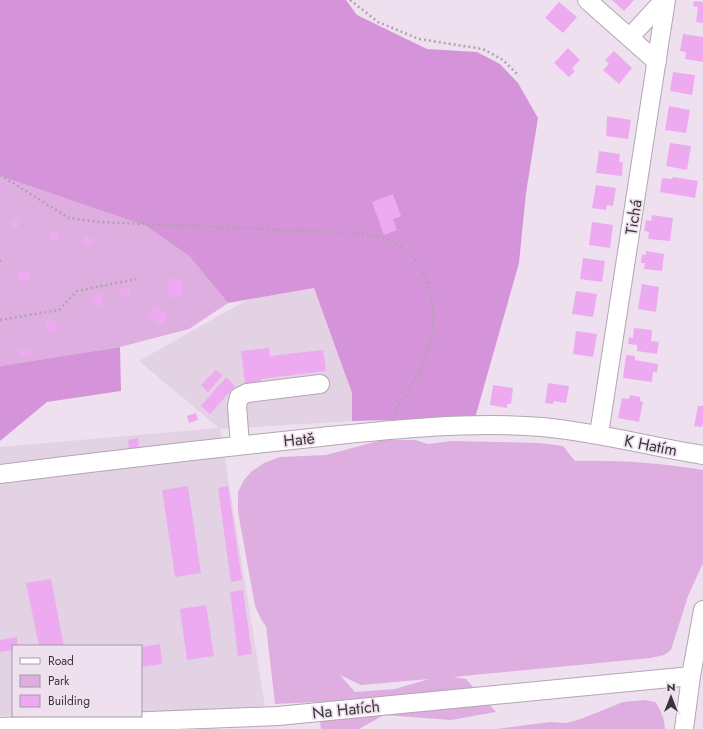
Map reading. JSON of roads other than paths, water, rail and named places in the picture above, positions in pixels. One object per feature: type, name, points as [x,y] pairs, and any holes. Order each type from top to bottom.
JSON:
[{"type":"street","points":[[588,0],[657,62]]},
{"type":"street","points":[[630,37],[665,0]]},
{"type":"street","name":"Tichá","points":[[599,434],[657,62],[665,0]]},
{"type":"street","points":[[232,446],[239,397],[247,393],[320,384]]},
{"type":"street","name":"Hatě","points":[[0,474],[232,446],[394,429],[490,426],[541,427],[599,434]]},
{"type":"street","name":"K Hatím","points":[[599,434],[703,455]]},
{"type":"street","points":[[684,729],[691,676],[703,610]]},
{"type":"street","name":"Na Hatích","points":[[0,727],[278,716],[691,676]]}]
